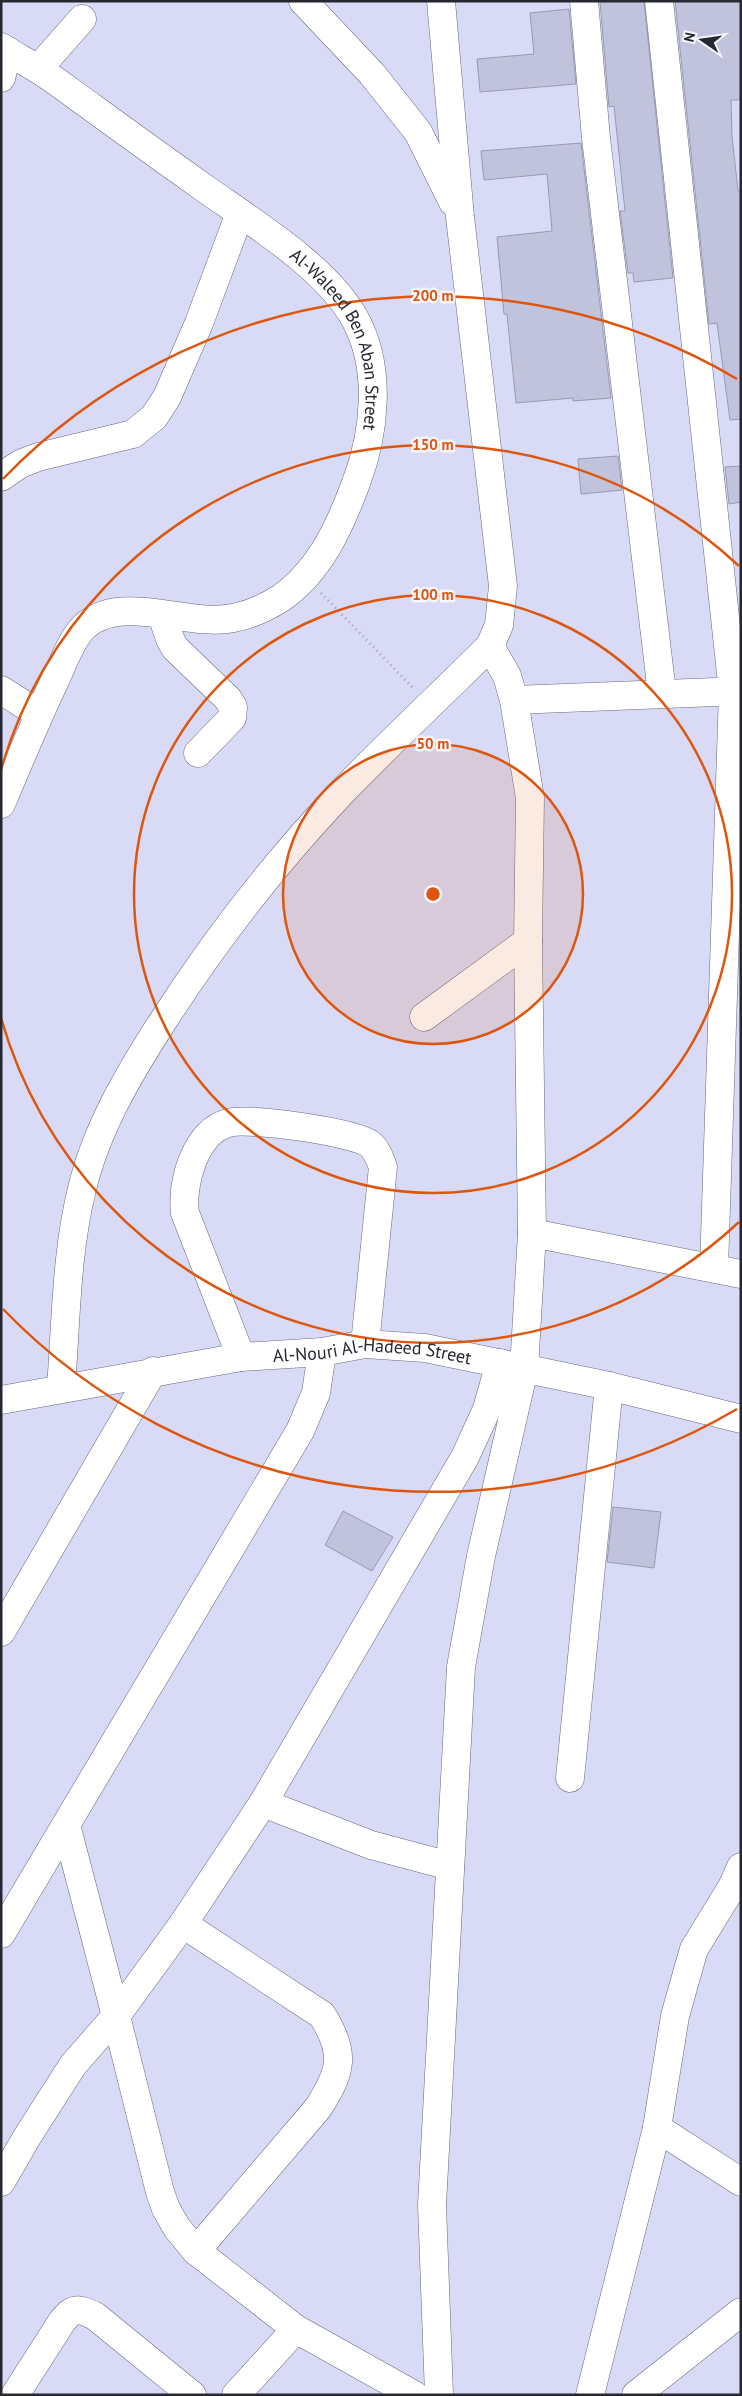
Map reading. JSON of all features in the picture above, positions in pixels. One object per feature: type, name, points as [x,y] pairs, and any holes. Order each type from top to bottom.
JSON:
[{"type":"street","points":[[303,1],[372,74],[418,132],[460,217]]},
{"type":"street","points":[[61,1388],[72,1236],[82,1187],[98,1140],[123,1086],[197,969],[284,856],[341,793],[490,646],[498,626],[503,586],[460,217],[441,1]]},
{"type":"street","points":[[584,1],[596,138],[662,693]]},
{"type":"street","points":[[659,1],[737,691],[714,1268]]},
{"type":"street","points":[[38,69],[82,19]]},
{"type":"street","points":[[1,78],[4,49]]},
{"type":"street","name":"Al-Waleed Ben Aban Street","points":[[1,804],[38,714],[74,640],[82,628],[92,620],[110,613],[141,611],[200,619],[232,619],[259,610],[281,598],[306,577],[330,543],[348,503],[367,452],[372,427],[373,399],[368,353],[356,321],[328,281],[240,213],[38,69],[4,49]]},
{"type":"street","points":[[1,477],[20,464],[38,456],[132,434],[154,417],[167,397],[199,323],[240,213]]},
{"type":"street","points":[[162,614],[175,648],[228,700],[232,707],[232,718],[198,753]]},
{"type":"street","points":[[439,2395],[432,2205],[461,1667],[512,1366],[532,1233],[528,941],[530,798],[514,700],[507,676],[490,646]]},
{"type":"street","points":[[1,690],[38,714]]},
{"type":"street","points":[[514,700],[737,691]]},
{"type":"street","points":[[424,1017],[528,941]]},
{"type":"street","points":[[240,1357],[185,1213],[183,1199],[186,1178],[198,1148],[213,1131],[227,1123],[234,1122],[283,1125],[349,1136],[371,1145],[379,1156],[383,1167],[365,1344]]},
{"type":"street","points":[[532,1233],[741,1274]]},
{"type":"street","name":"Al-Nouri Al-Hadeed Street","points":[[1,1400],[153,1371],[240,1357],[322,1352],[365,1344],[425,1348],[609,1386],[741,1419]]},
{"type":"street","points":[[1,1934],[300,1431],[316,1393],[322,1352]]},
{"type":"street","points":[[1,2182],[73,2065],[116,2016],[184,1924],[263,1803],[465,1457],[487,1409],[512,1366]]},
{"type":"street","points":[[1,1632],[153,1371]]},
{"type":"street","points":[[570,1778],[609,1386]]},
{"type":"street","points":[[263,1803],[371,1845],[450,1866]]},
{"type":"street","points":[[66,1825],[160,2192],[177,2228],[196,2250],[296,2330],[414,2395]]},
{"type":"street","points":[[590,2395],[657,2128],[675,2016],[692,1956],[741,1867]]},
{"type":"street","points":[[184,1924],[322,2015],[336,2036],[339,2053],[331,2088],[318,2108],[196,2250]]},
{"type":"street","points":[[657,2128],[741,2182]]},
{"type":"street","points":[[15,2395],[61,2323],[69,2313],[75,2310],[82,2310],[95,2316],[192,2395]]},
{"type":"street","points":[[636,2395],[741,2312]]},
{"type":"street","points":[[236,2395],[296,2330]]},
{"type":"path","points":[[306,577],[430,706]]},
{"type":"shaded area","points":[[1,1],[741,1],[741,2395],[1,2395]]},
{"type":"building","points":[[600,1],[644,1],[673,278],[634,282],[633,273],[628,273],[620,211],[625,211],[614,106],[609,107]]},
{"type":"building","points":[[675,1],[741,1],[741,100],[731,100],[732,136],[738,191],[741,191],[741,419],[730,420],[717,323],[709,324]]},
{"type":"building","points":[[569,9],[576,84],[480,92],[477,59],[534,54],[530,13]]},
{"type":"building","points":[[581,143],[611,398],[573,401],[573,398],[516,403],[507,314],[504,314],[497,237],[552,231],[547,174],[484,180],[481,151]]},
{"type":"building","points":[[618,456],[622,490],[581,494],[578,459]]},
{"type":"building","points":[[741,466],[741,502],[729,504],[725,467]]},
{"type":"building","points":[[613,1507],[661,1512],[654,1568],[607,1562]]},
{"type":"building","points":[[343,1511],[393,1537],[372,1571],[325,1545]]}]
